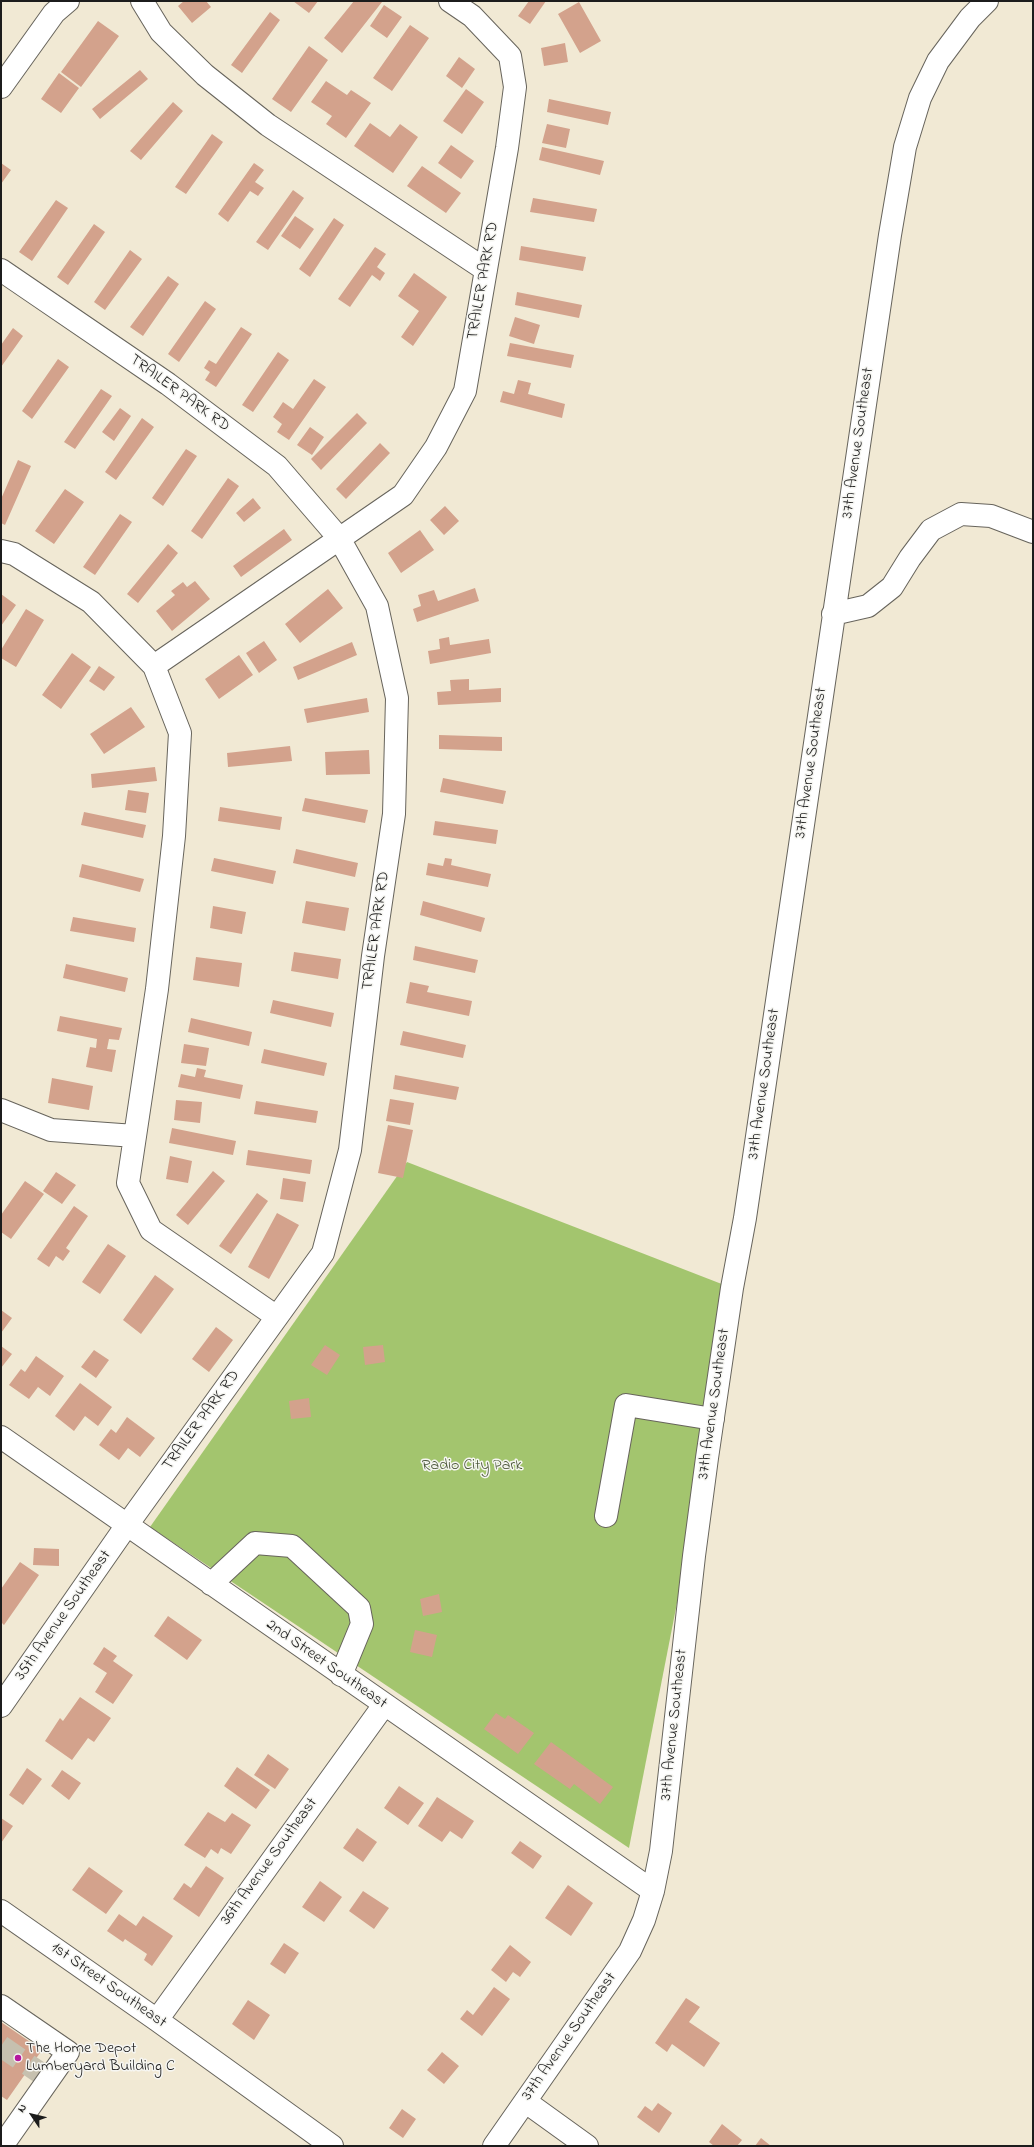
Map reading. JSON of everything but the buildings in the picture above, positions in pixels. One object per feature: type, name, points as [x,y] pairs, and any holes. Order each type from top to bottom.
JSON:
[{"type":"street","points":[[1,87],[54,12],[68,1]]},
{"type":"street","points":[[142,1],[161,32],[205,75],[268,125],[486,270]]},
{"type":"street","name":"TRAILER PARK RD","points":[[154,666],[403,495],[436,447],[465,391],[507,148],[515,87],[510,56],[472,16],[450,1]]},
{"type":"street","name":"37th Avenue Southeast","points":[[494,2146],[526,2102],[630,1950],[644,1920],[652,1891],[661,1851],[694,1556],[732,1288],[745,1218],[833,614],[890,235],[905,147],[920,98],[938,61],[970,18],[987,1]]},
{"type":"street","name":"TRAILER PARK RD","points":[[1,270],[168,384],[277,466],[339,538],[377,606],[397,698],[394,814],[373,956],[350,1150],[323,1253],[127,1525]]},
{"type":"street","points":[[833,614],[868,606],[892,586],[910,558],[931,530],[961,514],[991,516],[1033,532]]},
{"type":"street","points":[[1,551],[14,554],[91,602],[154,666],[180,733],[174,836],[157,989],[128,1183],[151,1230],[277,1317]]},
{"type":"street","points":[[1,1110],[51,1130],[135,1136]]},
{"type":"street","points":[[606,1516],[626,1405],[713,1419]]},
{"type":"street","name":"2nd Street Southeast","points":[[1,1437],[652,1891]]},
{"type":"street","name":"35th Avenue Southeast","points":[[1,1706],[127,1525]]},
{"type":"street","points":[[211,1584],[255,1543],[292,1546],[358,1608],[362,1624],[341,1675]]},
{"type":"street","name":"36th Avenue Southeast","points":[[157,2020],[384,1705]]},
{"type":"street","name":"1st Street Southeast","points":[[1,1911],[157,2020],[332,2146]]},
{"type":"street","points":[[1,2006],[68,2052],[2,2146]]},
{"type":"street","points":[[526,2102],[586,2146]]},
{"type":"green space","name":"Radio City Park","points":[[407,1162],[732,1288],[713,1419],[629,1848],[150,1527]]},
{"type":"tunnel","points":[[1,2046],[49,2079]]},
{"type":"place","name":"The Home Depot Lumberyard Building C","points":[[18,2058]]}]
